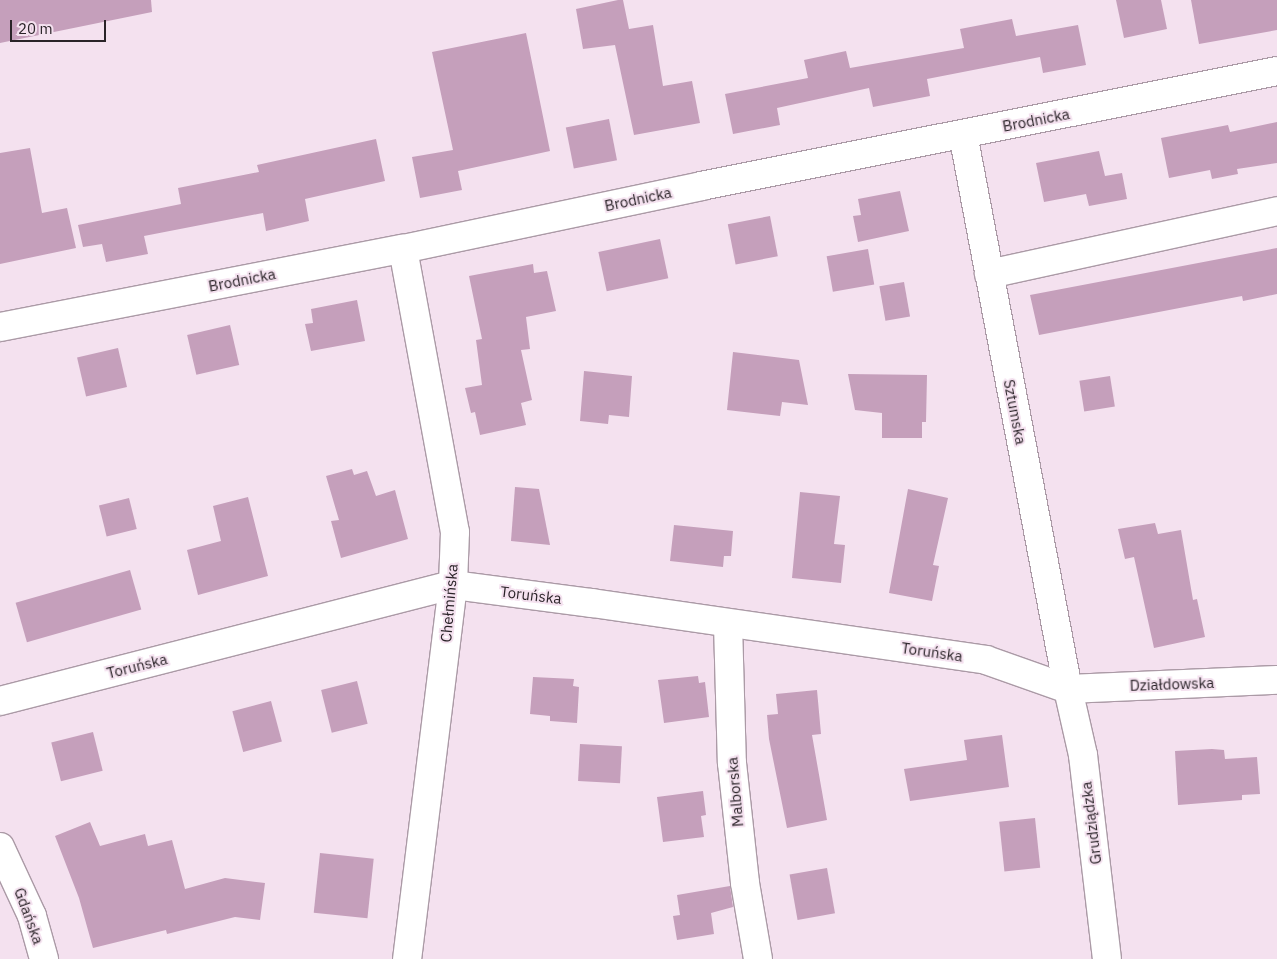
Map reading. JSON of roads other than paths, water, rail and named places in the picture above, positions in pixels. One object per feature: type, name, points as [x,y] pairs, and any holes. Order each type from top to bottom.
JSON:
[{"type":"street","name":"Brodnicka","points":[[0,327],[403,249],[711,184],[1277,71]]},
{"type":"street","name":"Sztumska","points":[[963,134],[1068,689]]},
{"type":"street","points":[[989,274],[1277,211]]},
{"type":"street","name":"Chełmińska","points":[[403,249],[455,532],[452,585],[407,959]]},
{"type":"street","name":"Toruńska","points":[[0,701],[452,585],[592,603],[986,660],[1068,689]]},
{"type":"street","name":"Malborska","points":[[728,624],[732,763],[745,883],[758,959]]},
{"type":"street","name":"Działdowska","points":[[1068,689],[1277,680]]},
{"type":"street","name":"Grudziądzka","points":[[1068,689],[1083,755],[1107,959]]},
{"type":"street","name":"Gdańska","points":[[0,847],[32,916],[44,959]]}]
